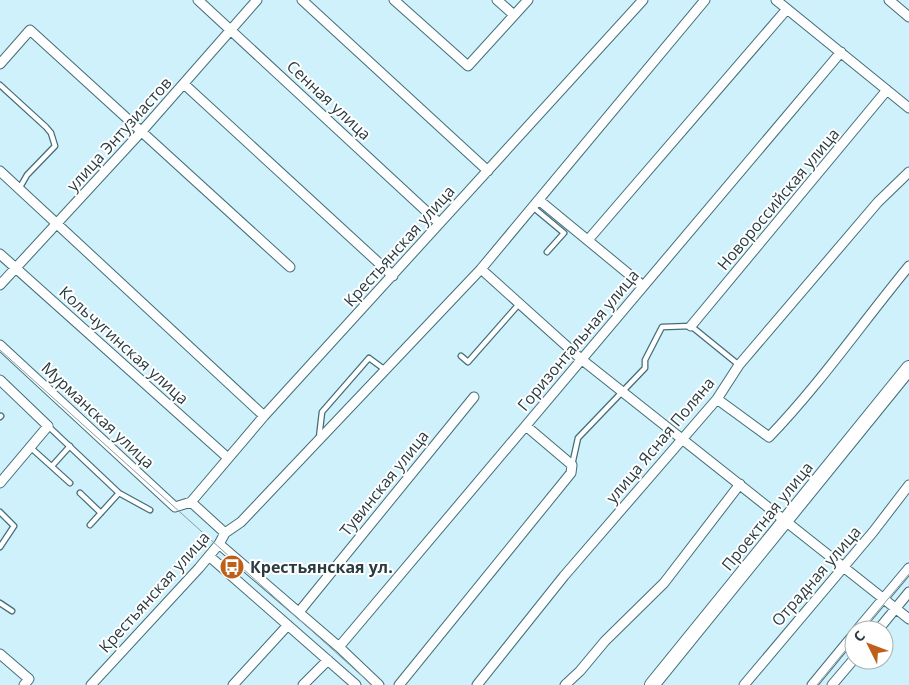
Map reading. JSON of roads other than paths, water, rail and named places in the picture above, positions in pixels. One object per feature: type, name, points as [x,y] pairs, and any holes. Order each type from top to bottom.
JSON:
[{"type":"main road","name":"Проектная улица","points":[[652,685],[909,368]]},
{"type":"street","name":"Сенная улица","points":[[198,0],[439,223]]},
{"type":"street","name":"улица Энтузиастов","points":[[0,285],[142,131],[257,0]]},
{"type":"street","points":[[302,0],[488,171]]},
{"type":"street","points":[[394,0],[468,66],[528,0]]},
{"type":"street","points":[[497,0],[514,15]]},
{"type":"street","name":"Крестьянская улица","points":[[191,502],[264,416],[642,0]]},
{"type":"street","name":"Крестьянская улица","points":[[91,685],[209,556],[225,533],[241,522],[384,369],[481,269],[705,0]]},
{"type":"street","points":[[776,0],[909,108]]},
{"type":"street","points":[[888,0],[909,17]]},
{"type":"street","points":[[588,240],[787,9]]},
{"type":"street","points":[[0,64],[30,30],[290,267]]},
{"type":"street","name":"Горизонтальная улица","points":[[339,647],[526,426],[642,285],[841,52]]},
{"type":"street","points":[[184,84],[393,276]]},
{"type":"street","name":"Новороссийская улица","points":[[691,326],[887,90]]},
{"type":"street","points":[[0,171],[264,416]]},
{"type":"street","name":"улица Ясная Поляна","points":[[477,685],[564,576],[717,400],[739,364],[878,202],[909,172]]},
{"type":"street","points":[[537,204],[588,240],[642,285]]},
{"type":"street","name":"Кольчугинская улица","points":[[0,254],[228,458]]},
{"type":"street","points":[[717,400],[769,437],[800,405],[859,326],[909,266]]},
{"type":"street","points":[[481,269],[581,359],[909,619]]},
{"type":"street","name":"Мурманская улица","points":[[0,345],[175,507],[191,502]]},
{"type":"street","points":[[0,380],[48,426],[1,480]]},
{"type":"street","name":"Тувинская улица","points":[[299,612],[474,397]]},
{"type":"street","points":[[399,685],[571,473],[572,465],[526,426]]},
{"type":"street","points":[[565,685],[580,671],[604,642],[664,583],[740,484]]},
{"type":"street","name":"Отрадная улица","points":[[744,685],[873,532],[909,485]]},
{"type":"street","points":[[191,502],[225,533]]},
{"type":"street","points":[[219,544],[339,647],[379,685]]},
{"type":"street","points":[[209,556],[356,685]]},
{"type":"street","points":[[865,620],[909,568]]},
{"type":"street","points":[[886,620],[909,592]]},
{"type":"street","points":[[233,685],[288,625]]},
{"type":"street","points":[[812,685],[844,646]]},
{"type":"street","points":[[0,654],[26,682]]},
{"type":"street","points":[[303,685],[328,660]]},
{"type":"street","points":[[832,685],[845,670]]},
{"type":"lane","points":[[0,85],[46,127],[51,133],[55,146],[27,175],[19,188]]},
{"type":"lane","points":[[537,204],[564,233],[547,252]]},
{"type":"lane","points":[[461,356],[468,362],[519,304]]},
{"type":"lane","points":[[572,465],[578,438],[606,406],[624,392],[645,368],[645,360],[662,327],[691,326],[739,364]]},
{"type":"lane","points":[[319,440],[322,412],[369,358],[384,369]]},
{"type":"lane","points":[[48,426],[119,493],[150,510]]},
{"type":"lane","points":[[52,466],[70,446]]},
{"type":"lane","points":[[30,447],[70,483]]},
{"type":"lane","points":[[80,493],[101,513]]},
{"type":"lane","points":[[90,526],[119,493]]},
{"type":"lane","points":[[0,512],[14,526],[0,547]]},
{"type":"lane","points":[[0,603],[12,610]]},
{"type":"tram line","points":[[0,350],[372,685]]},
{"type":"tram line","points":[[870,620],[909,574]]},
{"type":"tram line","points":[[817,685],[844,652]]},
{"type":"place","name":"Крестьянская ул.","points":[[232,567]]}]
